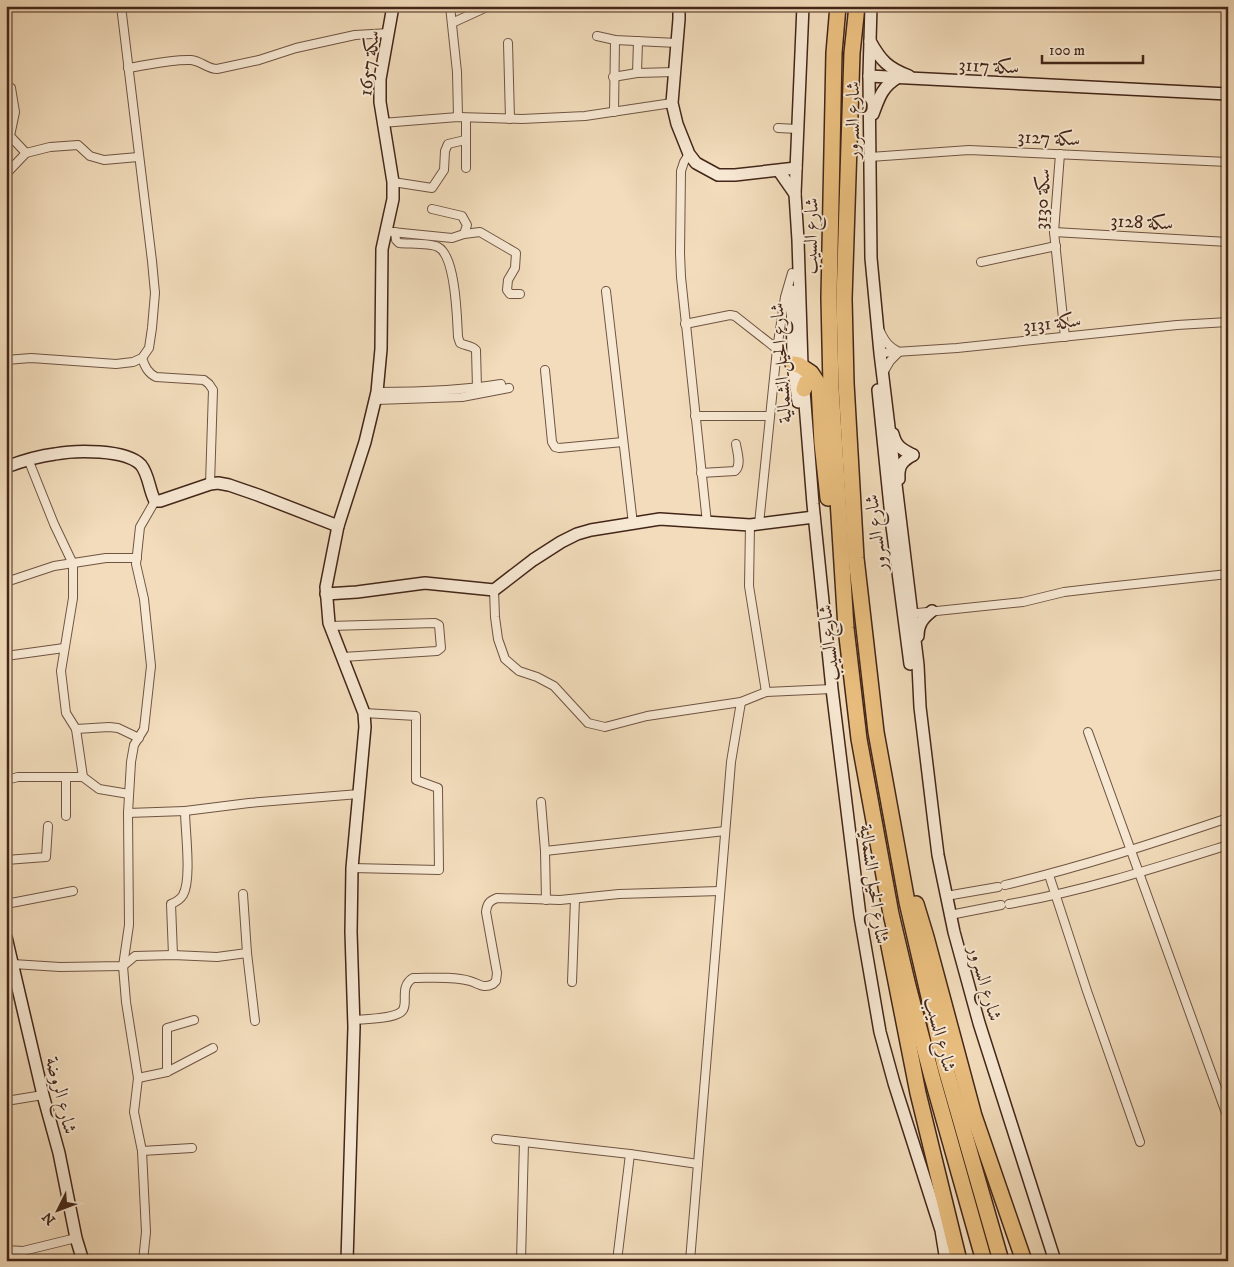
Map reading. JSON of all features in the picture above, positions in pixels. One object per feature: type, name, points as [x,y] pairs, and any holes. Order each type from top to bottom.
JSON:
[{"type":"highway","name":"شارع السيب","points":[[838,6],[834,53],[829,298],[831,387],[846,628],[859,739],[891,914],[932,1077],[984,1261]]},
{"type":"highway","name":"شارع السيب","points":[[857,6],[852,53],[845,289],[846,384],[856,558],[876,732],[906,902],[945,1066],[1001,1261]]},
{"type":"highway","points":[[798,365],[811,372],[822,443],[838,598],[841,617],[846,628]]},
{"type":"highway","points":[[859,739],[872,846],[889,951],[918,1093],[959,1261]]},
{"type":"highway","points":[[895,841],[926,936],[974,1116],[1024,1261]]},
{"type":"street","points":[[6,360],[40,358],[116,364],[133,362],[142,358],[149,348],[155,293],[121,6]]},
{"type":"street","name":"سكة 1657","points":[[364,713],[330,626],[326,594],[338,526],[356,472],[377,396],[381,349],[382,249],[390,232],[393,182],[382,123],[380,79],[393,6]]},
{"type":"street","points":[[450,6],[465,140],[466,168]]},
{"type":"street","points":[[452,23],[489,6]]},
{"type":"street","points":[[679,6],[680,19],[672,103],[677,124],[689,154],[696,163],[718,175],[796,171]]},
{"type":"street","name":"شارع الحيل الشمالية","points":[[798,365],[798,240],[795,194],[803,6]]},
{"type":"street","name":"شارع السرور","points":[[870,6],[871,258],[880,353],[905,563],[911,669],[920,707]]},
{"type":"street","points":[[128,68],[192,60],[217,69],[355,35],[389,33]]},
{"type":"street","points":[[597,36],[615,40],[677,43]]},
{"type":"street","points":[[614,112],[615,40]]},
{"type":"street","points":[[637,73],[638,41]]},
{"type":"street","points":[[870,41],[879,58],[887,65],[915,78]]},
{"type":"street","points":[[508,43],[510,119]]},
{"type":"street","points":[[614,77],[637,73],[675,72]]},
{"type":"street","name":"سكة 3117","points":[[869,76],[1228,94]]},
{"type":"street","points":[[870,122],[884,88],[897,78]]},
{"type":"street","points":[[6,88],[11,88],[15,112],[10,136],[26,153]]},
{"type":"street","points":[[382,123],[462,117],[552,118],[614,112],[672,103]]},
{"type":"street","points":[[778,128],[798,129]]},
{"type":"street","points":[[393,182],[432,188],[444,170],[445,150],[448,144],[465,140]]},
{"type":"street","points":[[6,174],[26,153],[50,147],[78,145],[90,156],[104,160],[138,157]]},
{"type":"street","name":"سكة 3127","points":[[870,158],[969,150],[1228,162]]},
{"type":"street","points":[[779,171],[797,151]]},
{"type":"street","points":[[689,154],[684,162],[681,180],[680,253],[707,523]]},
{"type":"street","name":"سكة 3130","points":[[1060,154],[1054,232],[1065,337]]},
{"type":"street","points":[[779,171],[795,194]]},
{"type":"street","points":[[432,208],[462,216],[467,225],[464,234]]},
{"type":"street","name":"شارع الحيل الشمالية","points":[[796,219],[792,302],[807,476],[813,504]]},
{"type":"street","points":[[390,232],[452,238],[480,232],[516,253],[515,268],[508,280],[507,290],[510,294],[520,294]]},
{"type":"street","points":[[390,232],[400,243],[437,246],[443,250],[448,260],[455,295],[458,337],[460,343],[465,346],[474,347],[476,350],[477,388]]},
{"type":"street","name":"سكة 3128","points":[[1054,232],[1228,242]]},
{"type":"street","name":"سكة 3130","points":[[981,262],[1056,246]]},
{"type":"street","points":[[766,692],[749,586],[754,525],[770,416],[777,349],[792,273]]},
{"type":"street","points":[[606,292],[633,524]]},
{"type":"street","points":[[686,324],[730,315],[735,316],[777,349]]},
{"type":"street","name":"سكة 3131","points":[[880,353],[1177,325],[1228,322]]},
{"type":"street","points":[[877,325],[885,342],[890,348],[899,352],[890,361],[883,374]]},
{"type":"street","name":"شارع السرور","points":[[880,353],[879,409],[907,614],[918,665],[920,707],[934,823],[946,896],[979,1023],[1055,1261]]},
{"type":"street","points":[[142,358],[150,374],[156,377],[197,378],[204,380],[213,390],[210,484]]},
{"type":"street","points":[[776,366],[798,365]]},
{"type":"street","points":[[545,370],[552,442],[555,447],[623,442]]},
{"type":"street","points":[[377,396],[477,388],[501,384]]},
{"type":"street","name":"شارع الحيل الشمالية","points":[[812,387],[814,517],[832,689],[860,916],[880,1032],[894,1083],[941,1230],[946,1261]]},
{"type":"street","points":[[377,396],[462,397],[509,388]]},
{"type":"street","points":[[695,416],[770,416]]},
{"type":"street","points":[[888,422],[898,446],[913,455],[903,461],[899,467],[898,476],[908,554],[905,563]]},
{"type":"street","points":[[701,473],[735,471],[738,469],[736,444]]},
{"type":"street","points":[[6,466],[56,453],[109,453],[131,458],[144,469],[155,501],[140,527],[136,564],[144,600],[151,666],[144,729],[134,745],[131,762],[128,813],[129,925],[123,966],[126,1002],[138,1078],[134,1112],[142,1151],[146,1232],[143,1261]]},
{"type":"street","points":[[28,459],[54,524],[73,564],[73,598],[60,670],[66,713],[76,729],[83,778]]},
{"type":"street","points":[[155,501],[218,483],[244,490],[338,526]]},
{"type":"street","points":[[326,594],[425,584],[494,590],[533,560],[577,534],[591,530],[660,520],[754,525],[814,517]]},
{"type":"street","points":[[6,582],[54,566],[106,558],[137,558]]},
{"type":"street","points":[[907,614],[1023,602],[1064,592],[1107,586],[1228,574]]},
{"type":"street","points":[[494,590],[498,639],[505,659],[519,671],[537,677],[554,686],[588,723],[605,727],[647,716],[741,702],[766,692],[832,689]]},
{"type":"street","points":[[918,665],[920,654],[919,625],[923,618],[932,611]]},
{"type":"street","points":[[330,626],[435,623],[439,625],[441,648],[437,651],[342,657]]},
{"type":"street","points":[[6,656],[64,648]]},
{"type":"street","points":[[690,1261],[730,762],[741,702]]},
{"type":"street","points":[[347,1261],[354,1020],[351,932],[352,868],[365,727],[364,713],[416,716],[416,780],[438,788],[440,870],[352,868]]},
{"type":"street","points":[[76,729],[118,728],[139,738]]},
{"type":"street","points":[[1088,732],[1226,1113]]},
{"type":"street","points":[[6,780],[18,777],[83,778],[99,789],[129,794]]},
{"type":"street","points":[[66,777],[66,816]]},
{"type":"street","points":[[128,813],[185,810],[359,794]]},
{"type":"street","points":[[541,802],[546,900]]},
{"type":"street","points":[[172,955],[171,904],[179,900],[184,894],[187,879],[185,810]]},
{"type":"street","points":[[946,896],[998,887],[1049,875],[1228,818]]},
{"type":"street","points":[[6,860],[46,857],[48,826]]},
{"type":"street","points":[[545,851],[725,831]]},
{"type":"street","points":[[950,916],[1056,895],[1139,873],[1228,845]]},
{"type":"street","points":[[1049,875],[1140,1142]]},
{"type":"street","points":[[998,887],[1001,905]]},
{"type":"street","points":[[6,904],[73,891]]},
{"type":"street","points":[[354,1020],[393,1016],[399,1013],[404,1007],[405,988],[408,981],[413,978],[470,981],[482,987],[493,984],[496,981],[496,973],[486,912],[490,901],[497,898],[546,900],[619,894],[720,891]]},
{"type":"street","points":[[243,894],[247,953],[256,1021]]},
{"type":"street","points":[[572,982],[575,899]]},
{"type":"street","name":"شارع الروضة","points":[[6,937],[43,1095],[59,1153],[76,1238],[83,1261]]},
{"type":"street","points":[[13,964],[60,967],[123,966],[135,956],[217,957],[247,953]]},
{"type":"street","points":[[168,1072],[167,1028],[194,1020]]},
{"type":"street","points":[[138,1078],[168,1072],[213,1048]]},
{"type":"street","points":[[6,1101],[43,1095]]},
{"type":"street","points":[[496,1139],[630,1154],[698,1164]]},
{"type":"street","points":[[521,1261],[524,1142]]},
{"type":"street","points":[[142,1151],[192,1148]]},
{"type":"street","points":[[617,1261],[630,1154]]},
{"type":"street","points":[[6,1250],[23,1251],[76,1238]]}]
